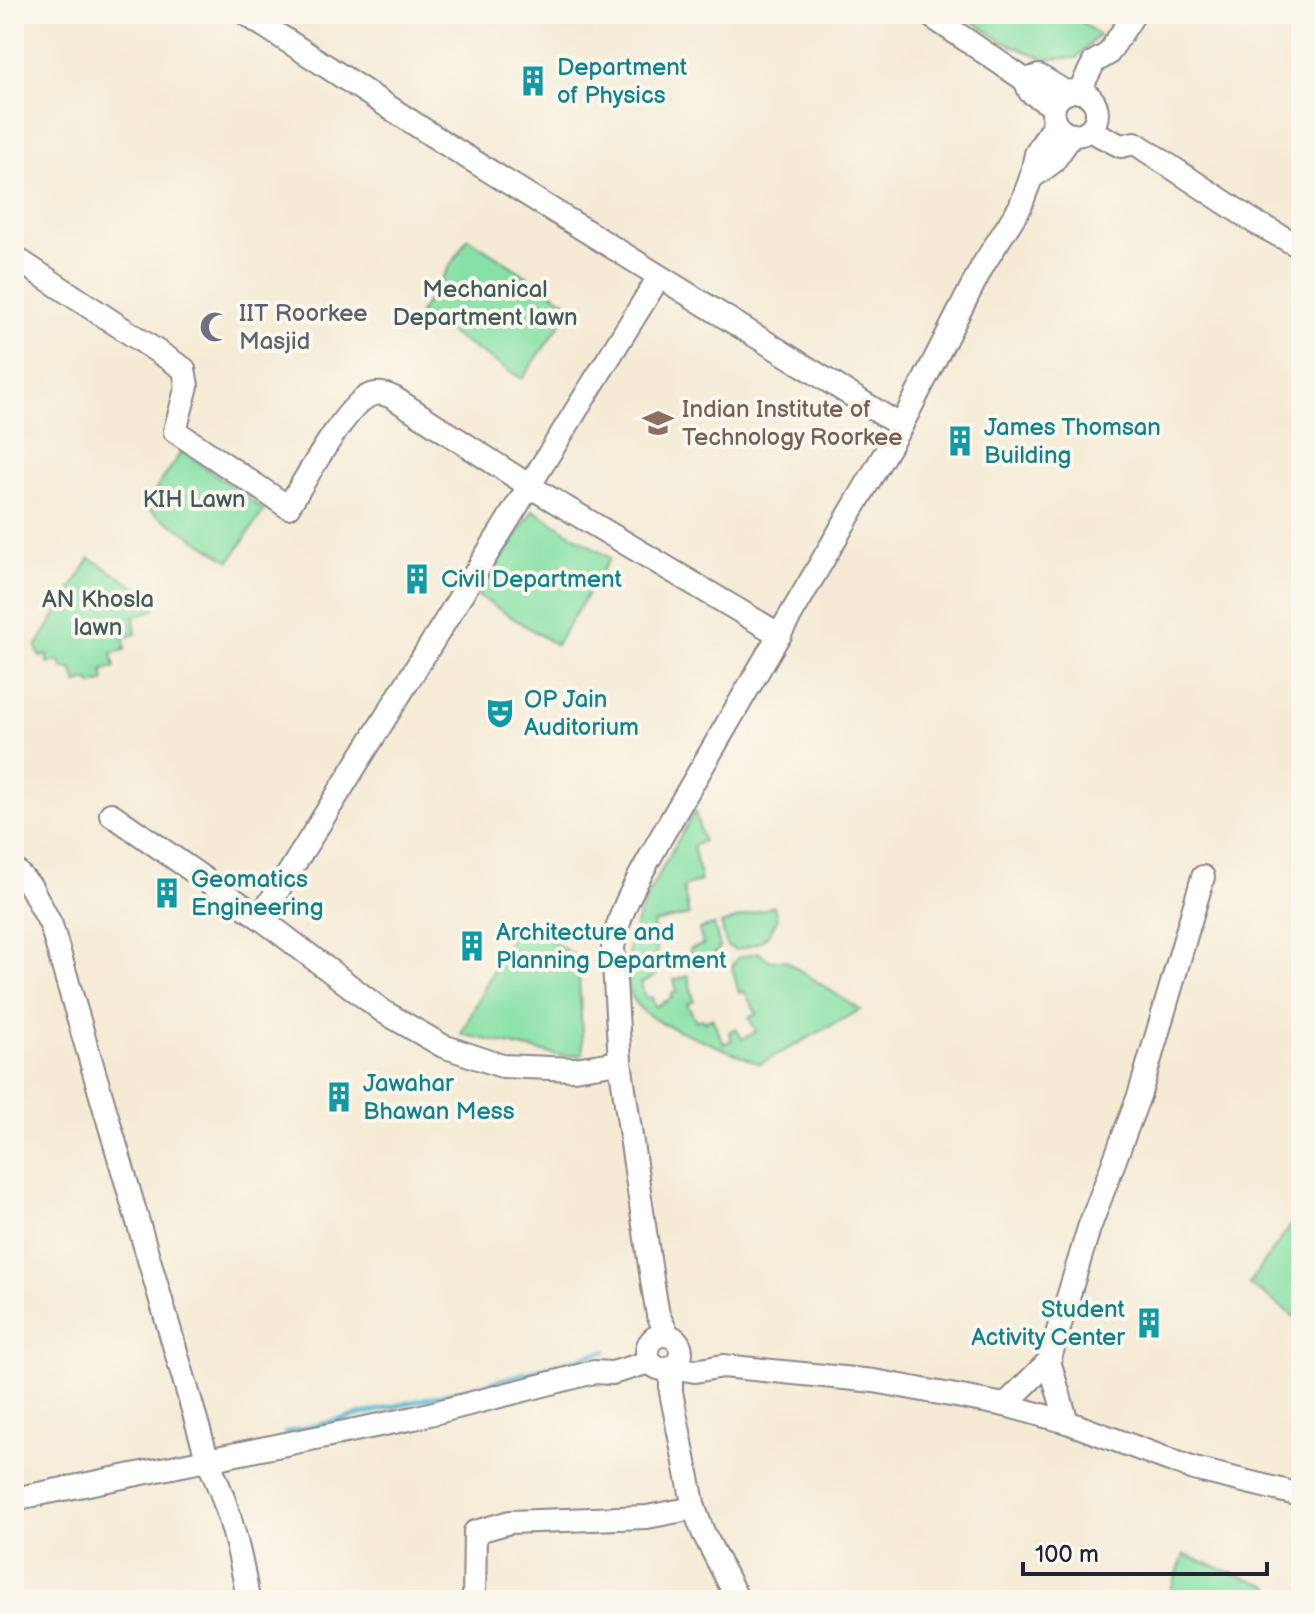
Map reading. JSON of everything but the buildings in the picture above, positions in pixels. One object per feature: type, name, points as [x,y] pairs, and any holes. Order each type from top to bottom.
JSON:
[{"type":"street","points":[[246,14],[441,141],[901,426]]},
{"type":"street","points":[[928,14],[1025,80],[1030,92],[1073,111],[1121,146],[1135,143],[1256,223],[1301,247]]},
{"type":"street","points":[[738,1600],[694,1508],[661,1348],[620,1062],[613,948],[619,921],[660,839],[901,426],[983,265],[1020,207],[1031,178],[1053,162],[1073,111],[1107,70],[1108,54],[1134,14]]},
{"type":"street","points":[[14,257],[184,369],[187,386],[175,431],[288,507],[350,410],[367,396],[382,393],[531,487],[780,635]]},
{"type":"street","points":[[259,917],[452,606],[531,487],[659,277]]},
{"type":"street","points":[[111,814],[259,917],[384,1012],[443,1046],[502,1066],[574,1069],[620,1062]]},
{"type":"street","points":[[14,869],[31,887],[51,925],[208,1461],[218,1483],[244,1574],[248,1600]]},
{"type":"street","points":[[1005,1405],[1049,1361],[1089,1228],[1140,1093],[1203,877]]},
{"type":"street","points":[[14,1499],[414,1418],[594,1372],[612,1373],[661,1348],[723,1366],[874,1381],[1005,1405],[1067,1422],[1194,1469],[1301,1495]]},
{"type":"street","points":[[1049,1361],[1067,1422]]},
{"type":"street","points":[[474,1600],[475,1532],[510,1522],[647,1517],[694,1508]]},
{"type":"green space","points":[[961,14],[1070,14],[1099,35],[1076,58],[1045,59],[1002,41]]},
{"type":"green space","name":"Mechanical Department lawn","points":[[468,238],[573,306],[522,379],[419,314]]},
{"type":"green space","name":"KIH Lawn","points":[[182,451],[264,510],[230,561],[144,507]]},
{"type":"green space","points":[[533,510],[610,558],[556,645],[478,596]]},
{"type":"green space","name":"AN Khosla lawn","points":[[90,558],[159,602],[154,610],[134,616],[136,634],[124,637],[125,650],[112,653],[115,667],[103,670],[105,681],[92,685],[88,680],[77,683],[72,669],[63,669],[60,661],[47,663],[47,655],[40,657],[36,647]]},
{"type":"green space","points":[[695,811],[703,841],[693,846],[701,881],[683,887],[689,915],[653,923],[657,956],[652,958],[656,976],[641,983],[645,998],[652,997],[655,1007],[677,992],[674,980],[688,976],[694,1001],[687,1004],[696,1021],[712,1018],[724,1044],[732,1040],[729,1032],[736,1028],[742,1039],[756,1032],[749,1018],[757,1014],[744,991],[739,993],[732,967],[737,958],[758,952],[770,961],[784,960],[860,1010],[760,1064],[653,1018],[633,999],[627,978],[628,955],[644,903]]},
{"type":"green space","points":[[774,906],[777,919],[766,937],[736,950],[727,946],[721,924]]},
{"type":"green space","points":[[519,920],[578,958],[583,1054],[562,1056],[461,1034]]},
{"type":"green space","points":[[714,925],[719,952],[715,953],[716,956],[692,963],[689,949],[703,945],[699,929]]},
{"type":"green space","points":[[1301,1211],[1301,1321],[1249,1284]]},
{"type":"green space","points":[[1184,1555],[1271,1587],[1266,1600],[1167,1600]]},
{"type":"waterway","points":[[285,1433],[606,1351]]},
{"type":"place","name":"Department of Physics","points":[[533,81]]},
{"type":"place","name":"IIT Roorkee Masjid","points":[[215,327]]},
{"type":"place","name":"Indian Institute of Technology Roorkee","points":[[658,423]]},
{"type":"place","name":"James Thomsan Building","points":[[960,441]]},
{"type":"place","name":"Civil Department","points":[[417,579]]},
{"type":"place","name":"OP Jain Auditorium","points":[[500,713]]},
{"type":"place","name":"Geomatics Engineering","points":[[167,893]]},
{"type":"place","name":"Architecture and Planning Department","points":[[472,946]]},
{"type":"place","name":"Jawahar Bhawan Mess","points":[[339,1097]]},
{"type":"place","name":"Student Activity Center","points":[[1149,1323]]}]
